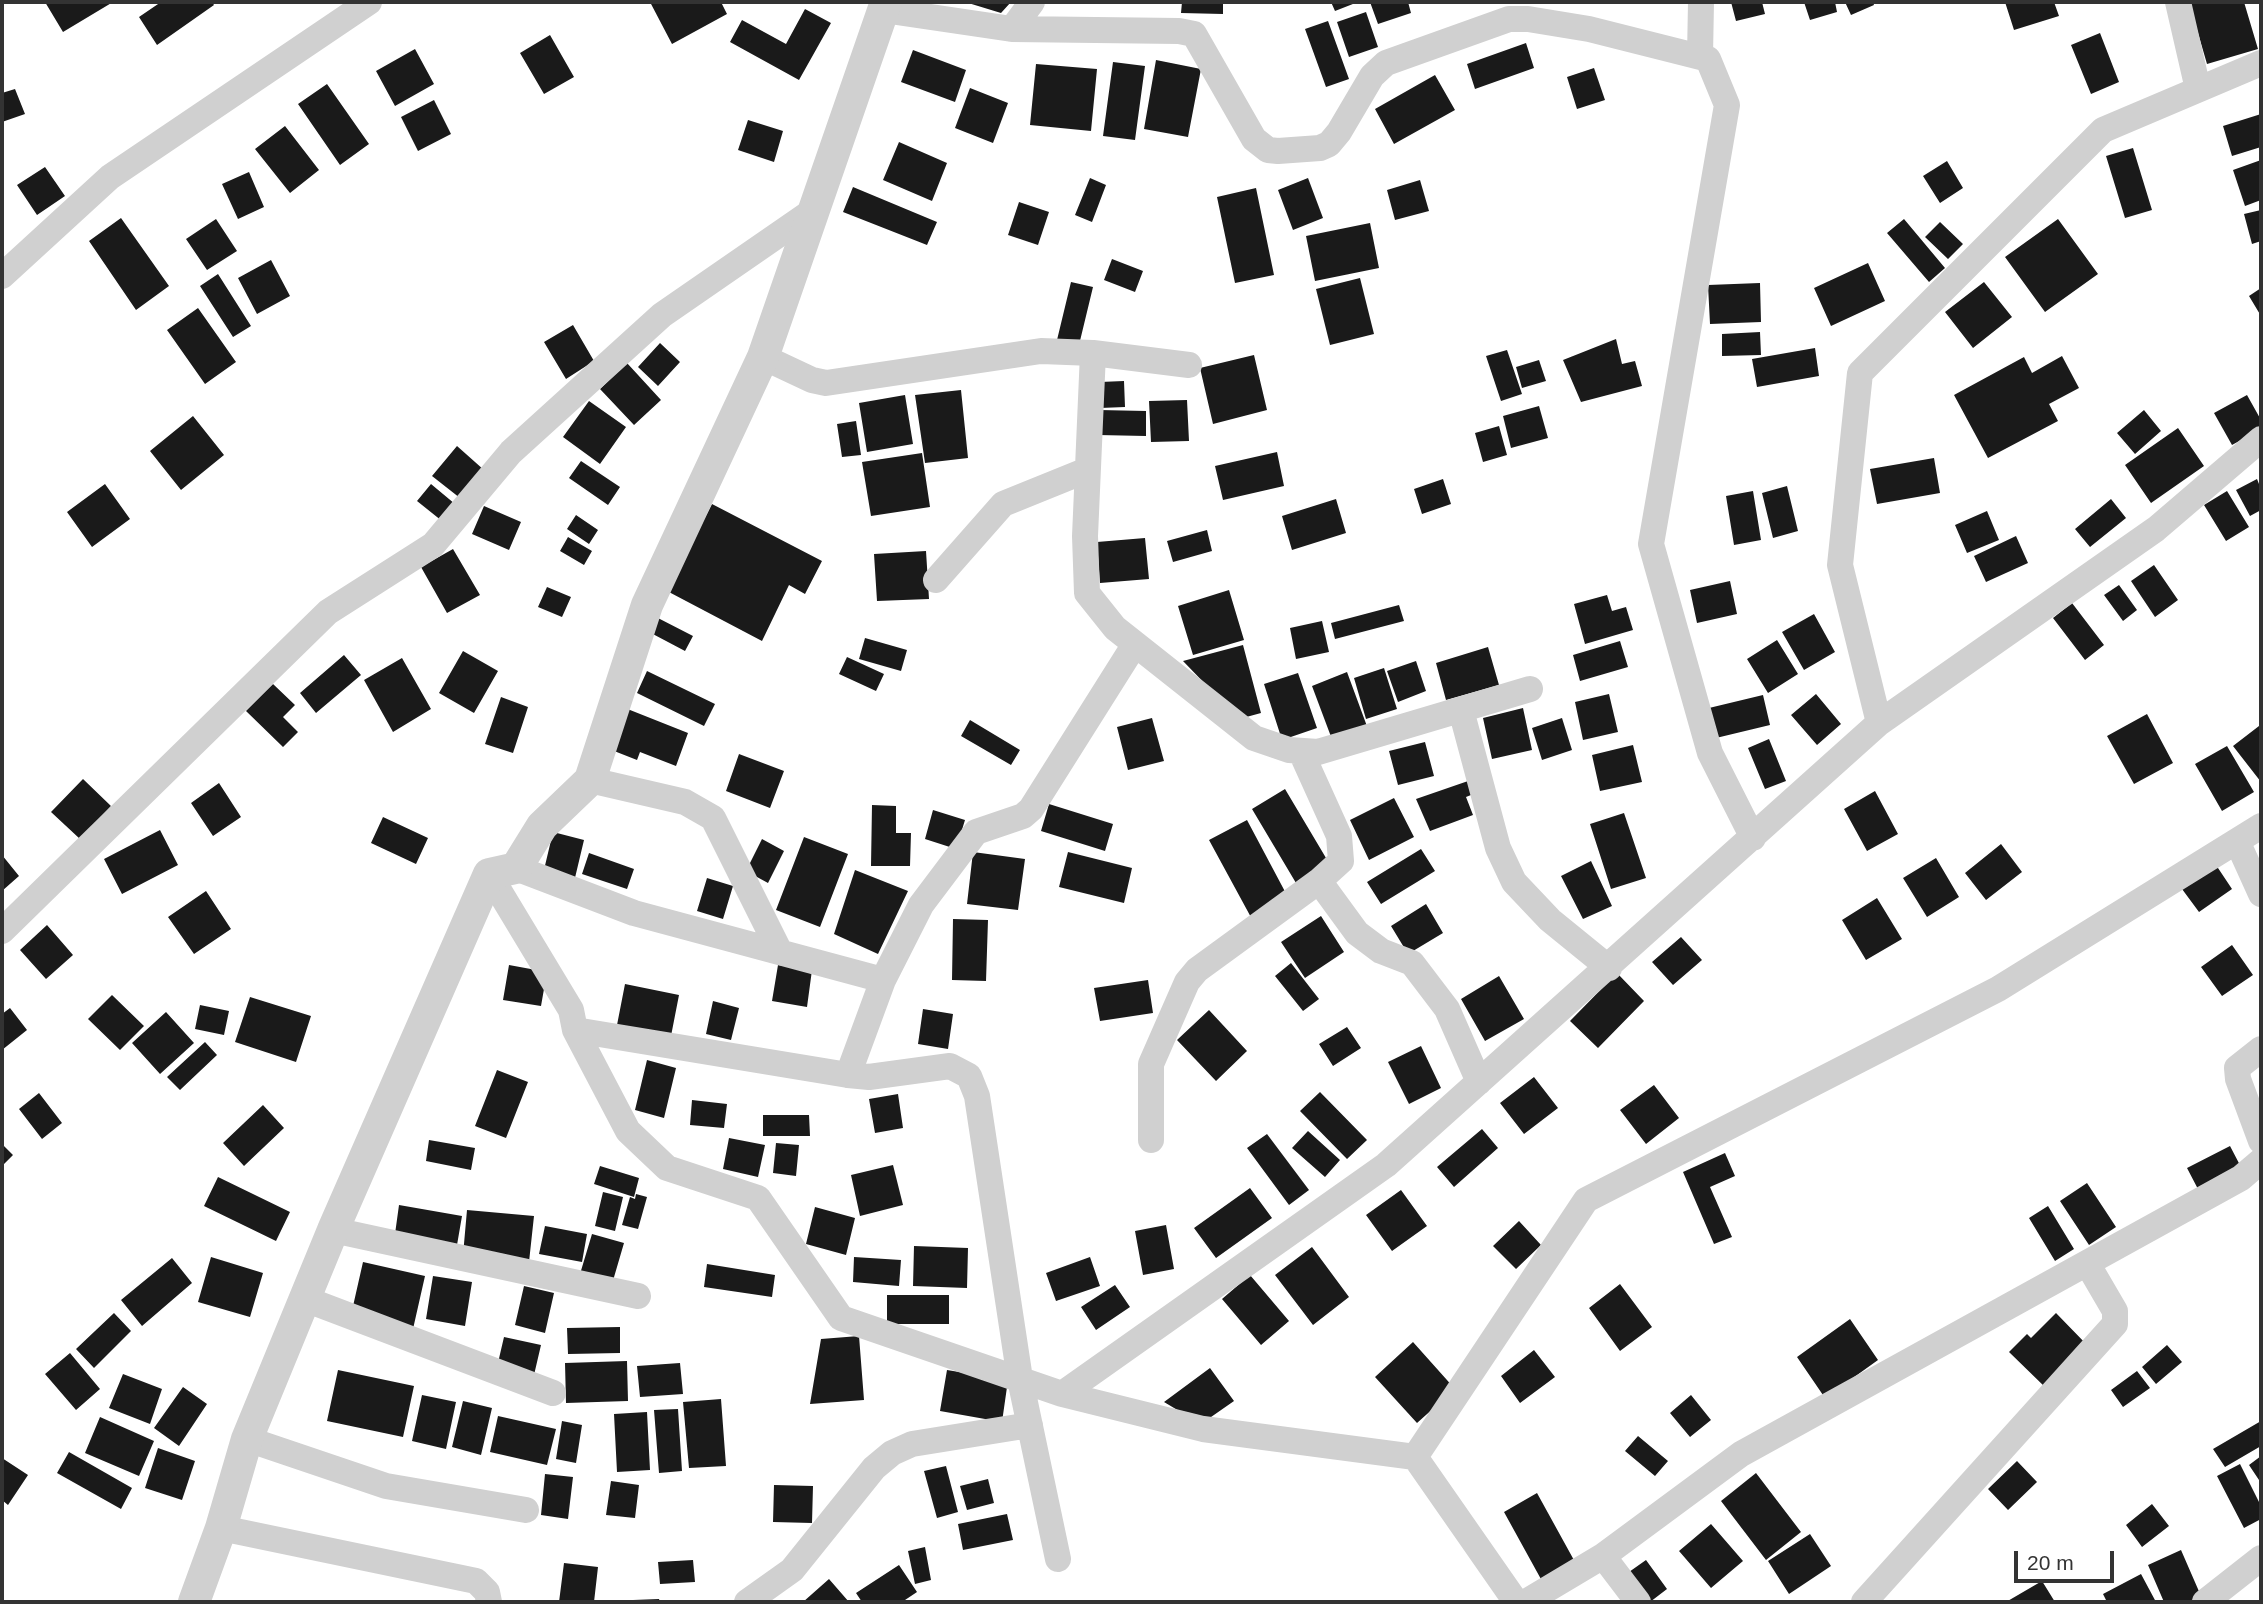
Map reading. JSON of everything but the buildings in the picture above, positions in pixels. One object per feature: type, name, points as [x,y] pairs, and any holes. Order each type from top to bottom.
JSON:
[{"type":"street","points":[[2,276],[110,177],[369,2]]},
{"type":"street","points":[[1012,29],[1031,2]]},
{"type":"street","points":[[1701,2],[1705,59],[1727,102],[1651,544],[1710,752],[1753,838]]},
{"type":"street","points":[[2178,2],[2198,89]]},
{"type":"street","points":[[194,1602],[221,1528],[247,1439],[333,1230],[502,871],[542,826],[590,780],[647,605],[763,357],[884,6],[1012,29],[1179,31],[1194,34],[1254,139],[1268,149],[1278,152],[1320,148],[1329,144],[1372,76],[1386,63],[1509,19],[1528,19],[1589,29],[1705,59]]},
{"type":"street","points":[[1880,723],[1840,565],[1860,373],[2103,130],[2261,63]]},
{"type":"street","points":[[2,931],[328,611],[433,545],[511,452],[662,315],[814,210]]},
{"type":"street","points":[[763,357],[813,380],[826,383],[1030,352],[1093,353],[1189,365]]},
{"type":"street","points":[[1093,353],[1087,470],[1087,593],[1115,628],[1258,740],[1295,751],[1318,752],[1530,689]]},
{"type":"street","points":[[1062,1394],[1386,1165],[1880,723],[2156,529],[2261,439]]},
{"type":"street","points":[[936,580],[1003,505],[1087,470]]},
{"type":"street","points":[[848,1075],[883,980],[914,915],[976,832],[1023,816],[1031,809],[1135,644]]},
{"type":"street","points":[[1461,709],[1498,848],[1514,882],[1550,919],[1609,968]]},
{"type":"street","points":[[1151,1140],[1152,1064],[1187,982],[1197,970],[1319,881],[1341,861],[1343,849],[1295,751]]},
{"type":"street","points":[[590,780],[685,802],[713,818],[780,952]]},
{"type":"street","points":[[1415,1457],[1586,1199],[1998,989],[2261,826]]},
{"type":"street","points":[[2237,841],[2261,894]]},
{"type":"street","points":[[502,871],[634,913],[883,980]]},
{"type":"street","points":[[502,871],[571,1010],[575,1030],[628,1130],[667,1168],[758,1198],[841,1318],[1062,1394],[1203,1429],[1415,1457],[1516,1602]]},
{"type":"street","points":[[1319,881],[1357,933],[1381,951],[1412,963],[1447,1009],[1479,1082]]},
{"type":"street","points":[[575,1030],[848,1075],[869,1077],[950,1066],[969,1076],[975,1086],[1020,1380],[1058,1559]]},
{"type":"street","points":[[2261,1049],[2237,1068],[2238,1079],[2261,1141]]},
{"type":"street","points":[[1526,1602],[1603,1556],[1741,1454],[2241,1178],[2261,1161]]},
{"type":"street","points":[[333,1230],[638,1296]]},
{"type":"street","points":[[1864,1602],[2115,1324],[2115,1311],[2087,1263]]},
{"type":"street","points":[[305,1299],[553,1393]]},
{"type":"street","points":[[747,1602],[792,1570],[874,1468],[891,1453],[912,1444],[1030,1424]]},
{"type":"street","points":[[247,1439],[386,1486],[526,1510]]},
{"type":"street","points":[[221,1528],[477,1581],[487,1592],[489,1602]]},
{"type":"street","points":[[1603,1556],[1638,1602]]},
{"type":"street","points":[[2205,1602],[2261,1558]]}]
